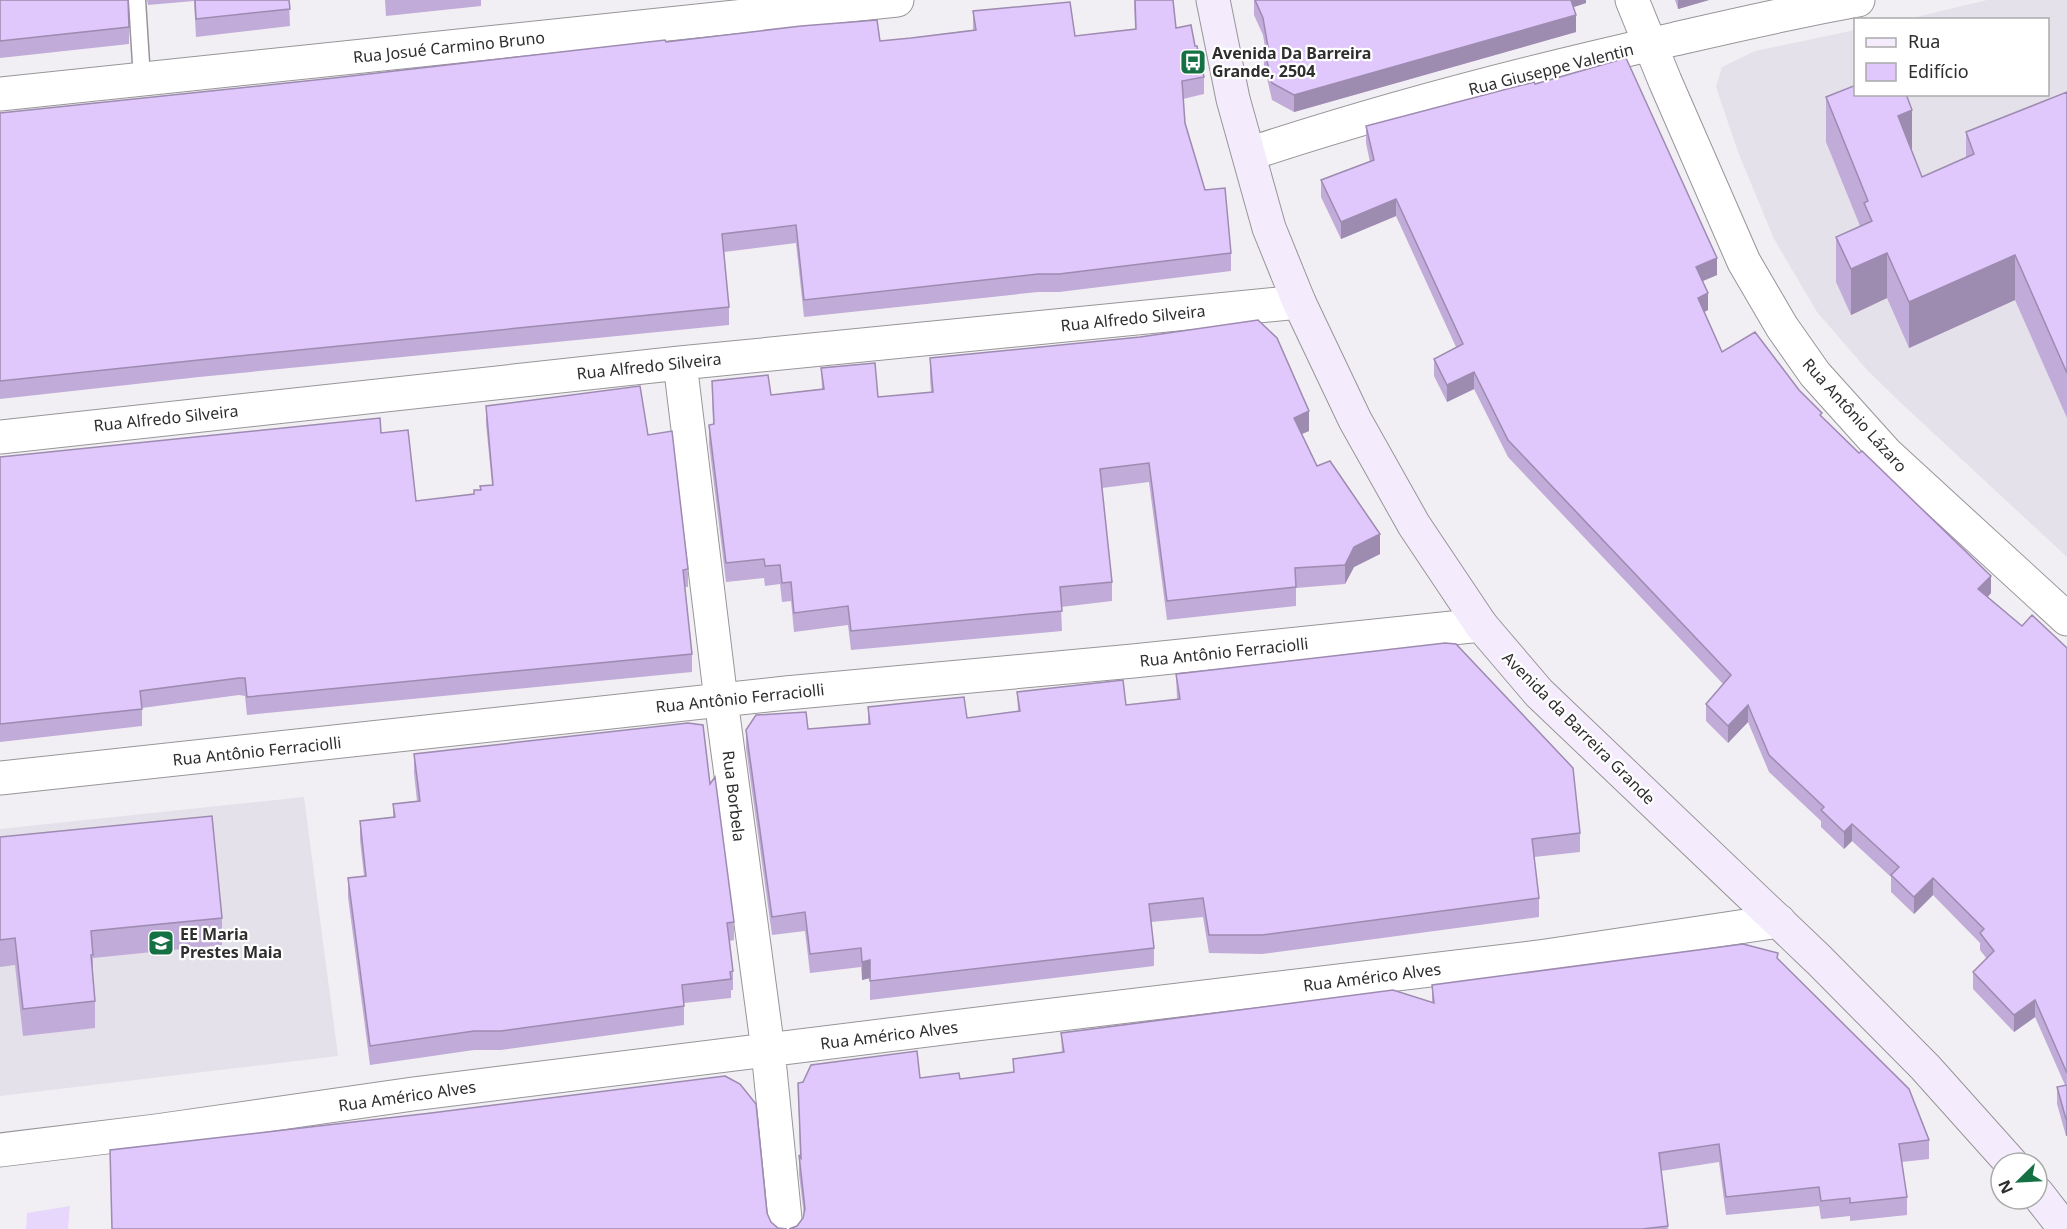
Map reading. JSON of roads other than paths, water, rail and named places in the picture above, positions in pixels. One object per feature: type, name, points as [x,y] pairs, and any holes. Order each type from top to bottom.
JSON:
[{"type":"main road","name":"Avenida da Barreira Grande","points":[[1213,0],[1233,99],[1269,228],[1299,302],[1360,430],[1414,525],[1481,625],[1539,693],[1779,921],[1925,1067],[2000,1151]]},
{"type":"main road","points":[[2049,1208],[2066,1229]]},
{"type":"main road","points":[[2029,1211],[2036,1229]]},
{"type":"street","name":"Rua Josué Carmino Bruno","points":[[0,94],[142,80],[790,6],[897,0]]},
{"type":"street","name":"Rua Antônio Lázaro","points":[[1632,0],[1744,262],[1782,327],[1815,374],[1887,454],[2067,619]]},
{"type":"street","name":"Rua Giuseppe Valentin","points":[[1248,154],[1336,126],[1557,66],[1858,0]]},
{"type":"street","name":"Rua Alfredo Silveira","points":[[0,437],[680,363],[1299,302]]},
{"type":"street","name":"Rua Borbela","points":[[680,363],[721,700],[768,1050],[786,1229]]},
{"type":"street","name":"Rua Antônio Ferraciolli","points":[[0,778],[721,700],[1156,659],[1481,625]]},
{"type":"street","name":"Rua Américo Alves","points":[[0,1150],[156,1131],[413,1094],[1539,957],[1779,921]]},
{"type":"lane","points":[[137,0],[142,80]]},
{"type":"place","name":"Avenida Da Barreira Grande, 2504","points":[[1193,62]]},
{"type":"place","name":"EE Maria Prestes Maia","points":[[161,943]]}]
